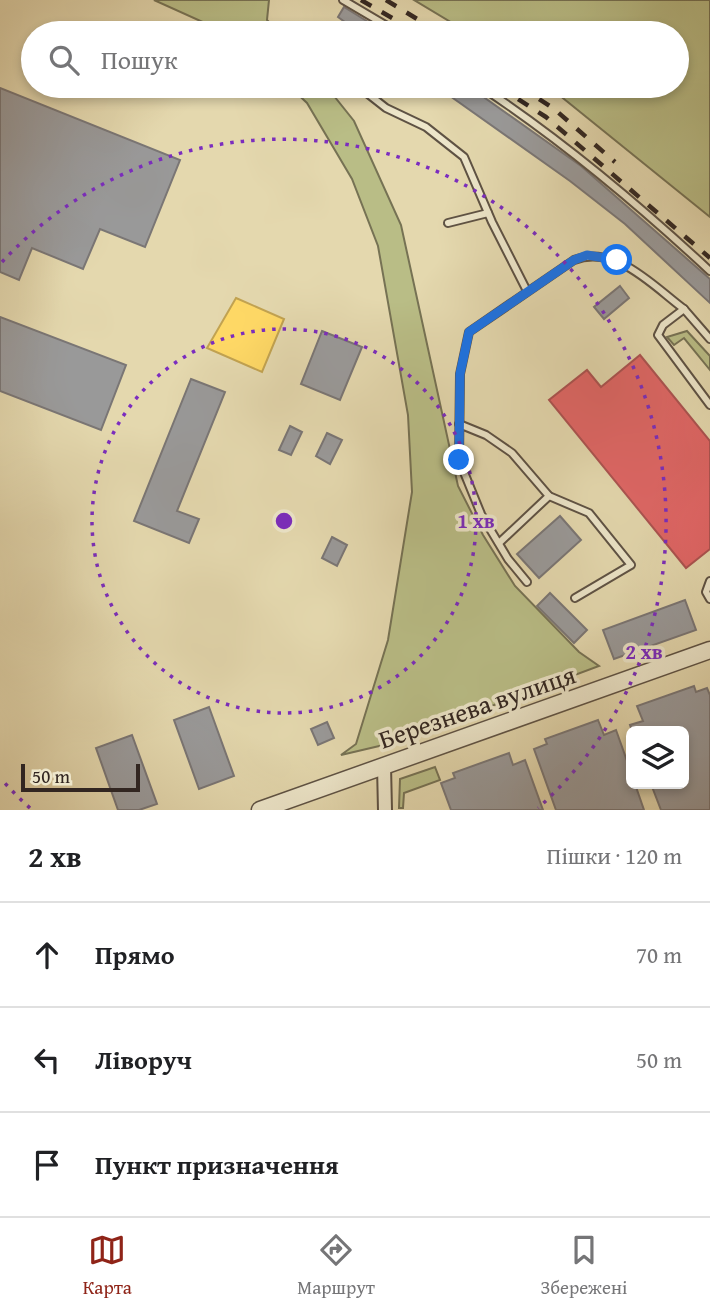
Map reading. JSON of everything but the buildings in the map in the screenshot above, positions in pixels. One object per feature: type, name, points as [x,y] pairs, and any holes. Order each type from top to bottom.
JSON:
[{"type":"street","name":"Березнева вулиця","points":[[260,810],[710,650]]},
{"type":"street","points":[[384,766],[385,810]]},
{"type":"lane","points":[[344,0],[379,21]]},
{"type":"lane","points":[[373,98],[386,108],[426,127],[464,157],[488,213],[527,291]]},
{"type":"lane","points":[[498,98],[530,119],[618,187],[710,271]]},
{"type":"lane","points":[[448,223],[488,213]]},
{"type":"lane","points":[[527,582],[499,543],[466,481],[459,460],[460,374],[469,332],[574,260],[587,255],[617,260],[684,309],[710,339]]},
{"type":"lane","points":[[684,309],[659,329],[658,335],[710,405]]},
{"type":"lane","points":[[458,424],[486,435],[512,453],[550,496],[589,513],[631,565],[575,598]]},
{"type":"lane","points":[[499,543],[550,496]]},
{"type":"lane","points":[[710,581],[706,592],[710,599]]},
{"type":"green space","points":[[154,0],[269,0],[268,21],[200,21]]},
{"type":"green space","points":[[414,0],[710,0],[710,217],[563,98],[689,98],[689,21],[449,21]]},
{"type":"green space","points":[[302,98],[336,98],[354,121],[401,225],[458,486],[483,535],[515,586],[579,652],[599,666],[392,743],[341,755],[356,744],[388,640],[412,492],[408,415],[378,246],[352,179]]},
{"type":"green space","points":[[687,331],[710,356],[710,370],[684,338],[674,345],[667,337]]},
{"type":"green space","points":[[435,767],[440,780],[404,793],[403,808],[399,808],[400,779]]},
{"type":"railway","points":[[361,0],[397,21]]},
{"type":"railway","points":[[386,0],[420,21]]},
{"type":"railway","points":[[517,98],[546,117],[710,258]]},
{"type":"railway","points":[[538,98],[553,108],[615,162]]},
{"type":"route","points":[[459,460],[460,374],[469,332],[574,260],[587,255],[617,260]]}]
